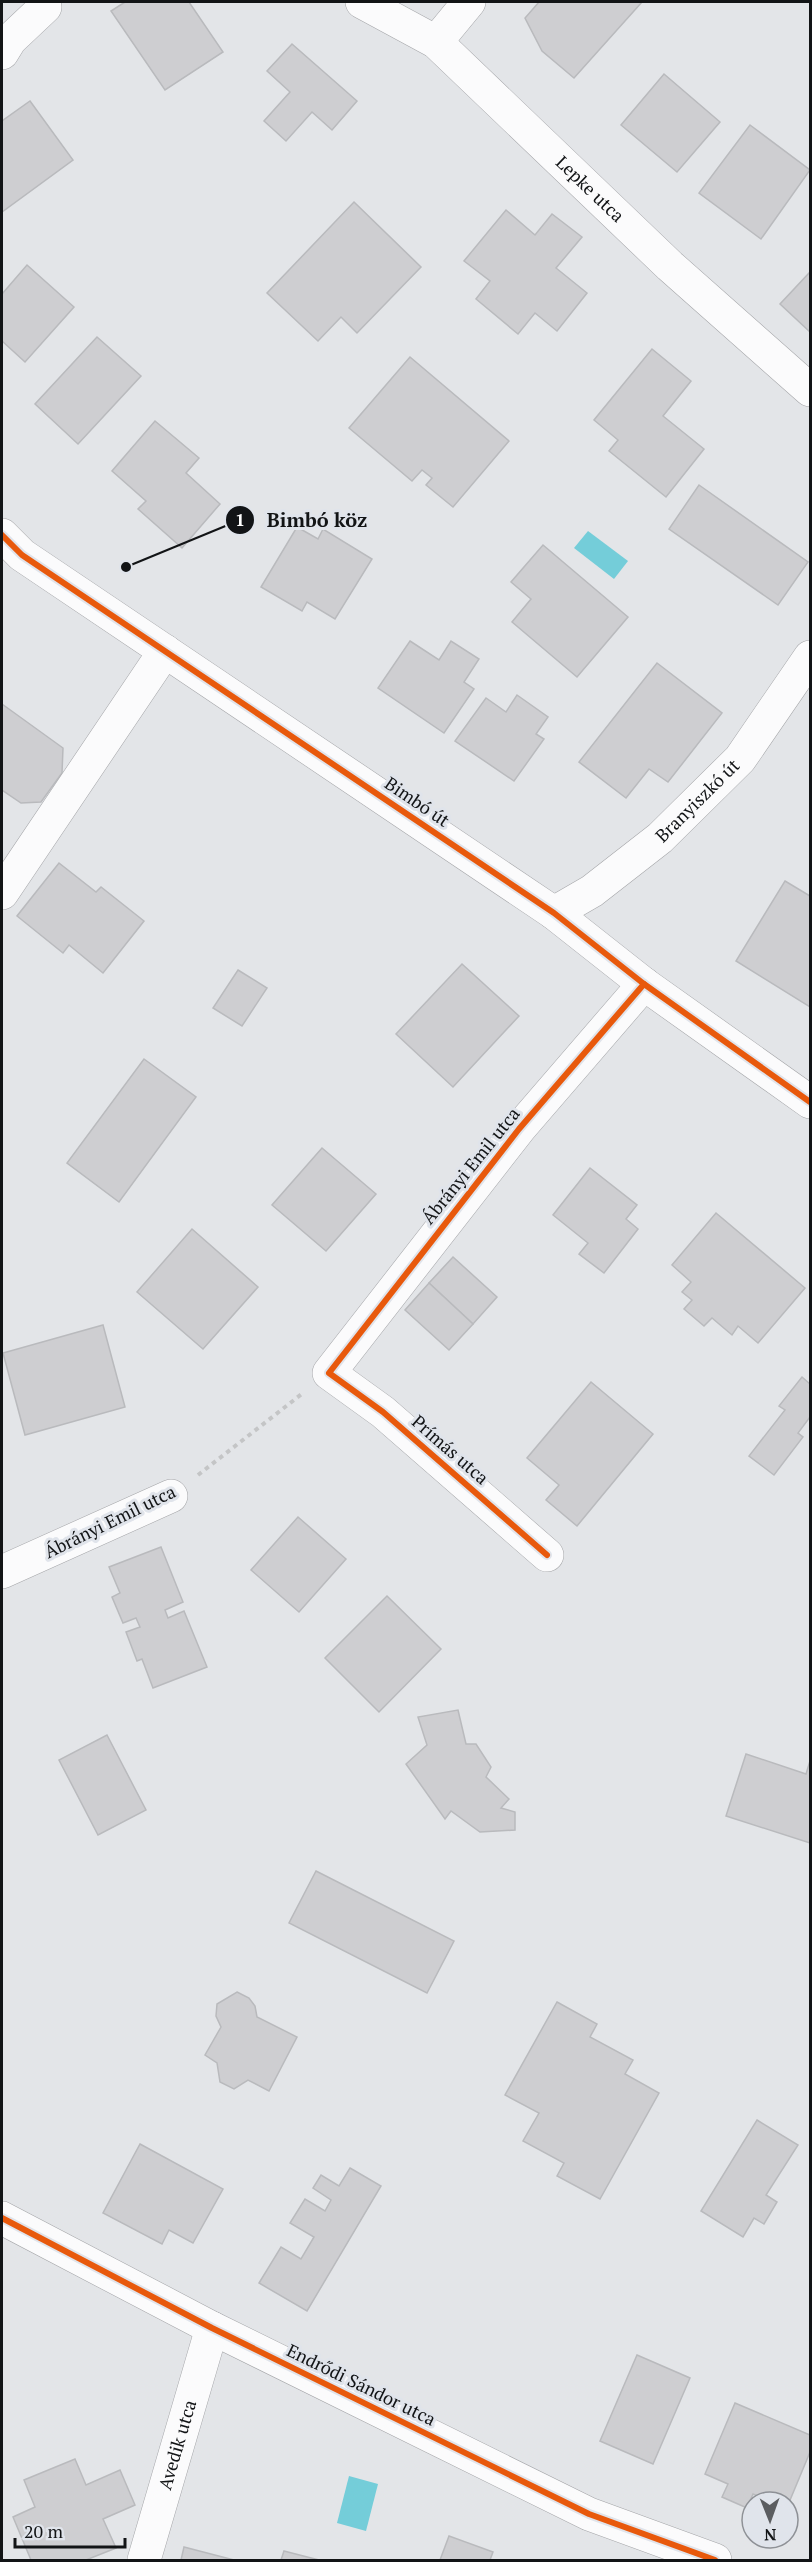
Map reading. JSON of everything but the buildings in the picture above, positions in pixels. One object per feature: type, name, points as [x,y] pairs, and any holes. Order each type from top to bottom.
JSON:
[{"type":"street","name":"Lepke utca","points":[[362,2],[436,42],[670,266],[810,390]]},
{"type":"street","points":[[436,42],[469,2]]},
{"type":"street","points":[[2,53],[10,40],[45,7]]},
{"type":"street","name":"Bimbó út","points":[[2,535],[22,555],[554,913],[644,984],[810,1102]]},
{"type":"street","points":[[2,893],[165,651]]},
{"type":"street","name":"Branyiszkó út","points":[[554,913],[592,891],[660,838],[740,759],[810,657]]},
{"type":"street","name":"Ábrányi Emil utca","points":[[328,1373],[519,1129],[644,984]]},
{"type":"street","name":"Prímás utca","points":[[328,1373],[383,1412],[547,1556]]},
{"type":"street","name":"Ábrányi Emil utca","points":[[2,1572],[171,1496]]},
{"type":"street","name":"Endrődi Sándor utca","points":[[2,2218],[212,2328],[589,2514],[715,2560]]},
{"type":"street","name":"Avedik utca","points":[[144,2560],[212,2328]]},
{"type":"water","points":[[588,531],[628,561],[614,579],[574,548]]},
{"type":"water","points":[[349,2476],[378,2484],[366,2531],[337,2523]]},
{"type":"cycle path","points":[[2,535],[22,555],[554,913],[644,984],[810,1102]]},
{"type":"cycle path","points":[[547,1555],[383,1412],[329,1373],[519,1129],[644,984]]},
{"type":"cycle path","points":[[2,2218],[212,2328],[589,2514],[715,2560]]},
{"type":"place","name":"Bimbó köz","points":[[126,567]]}]
